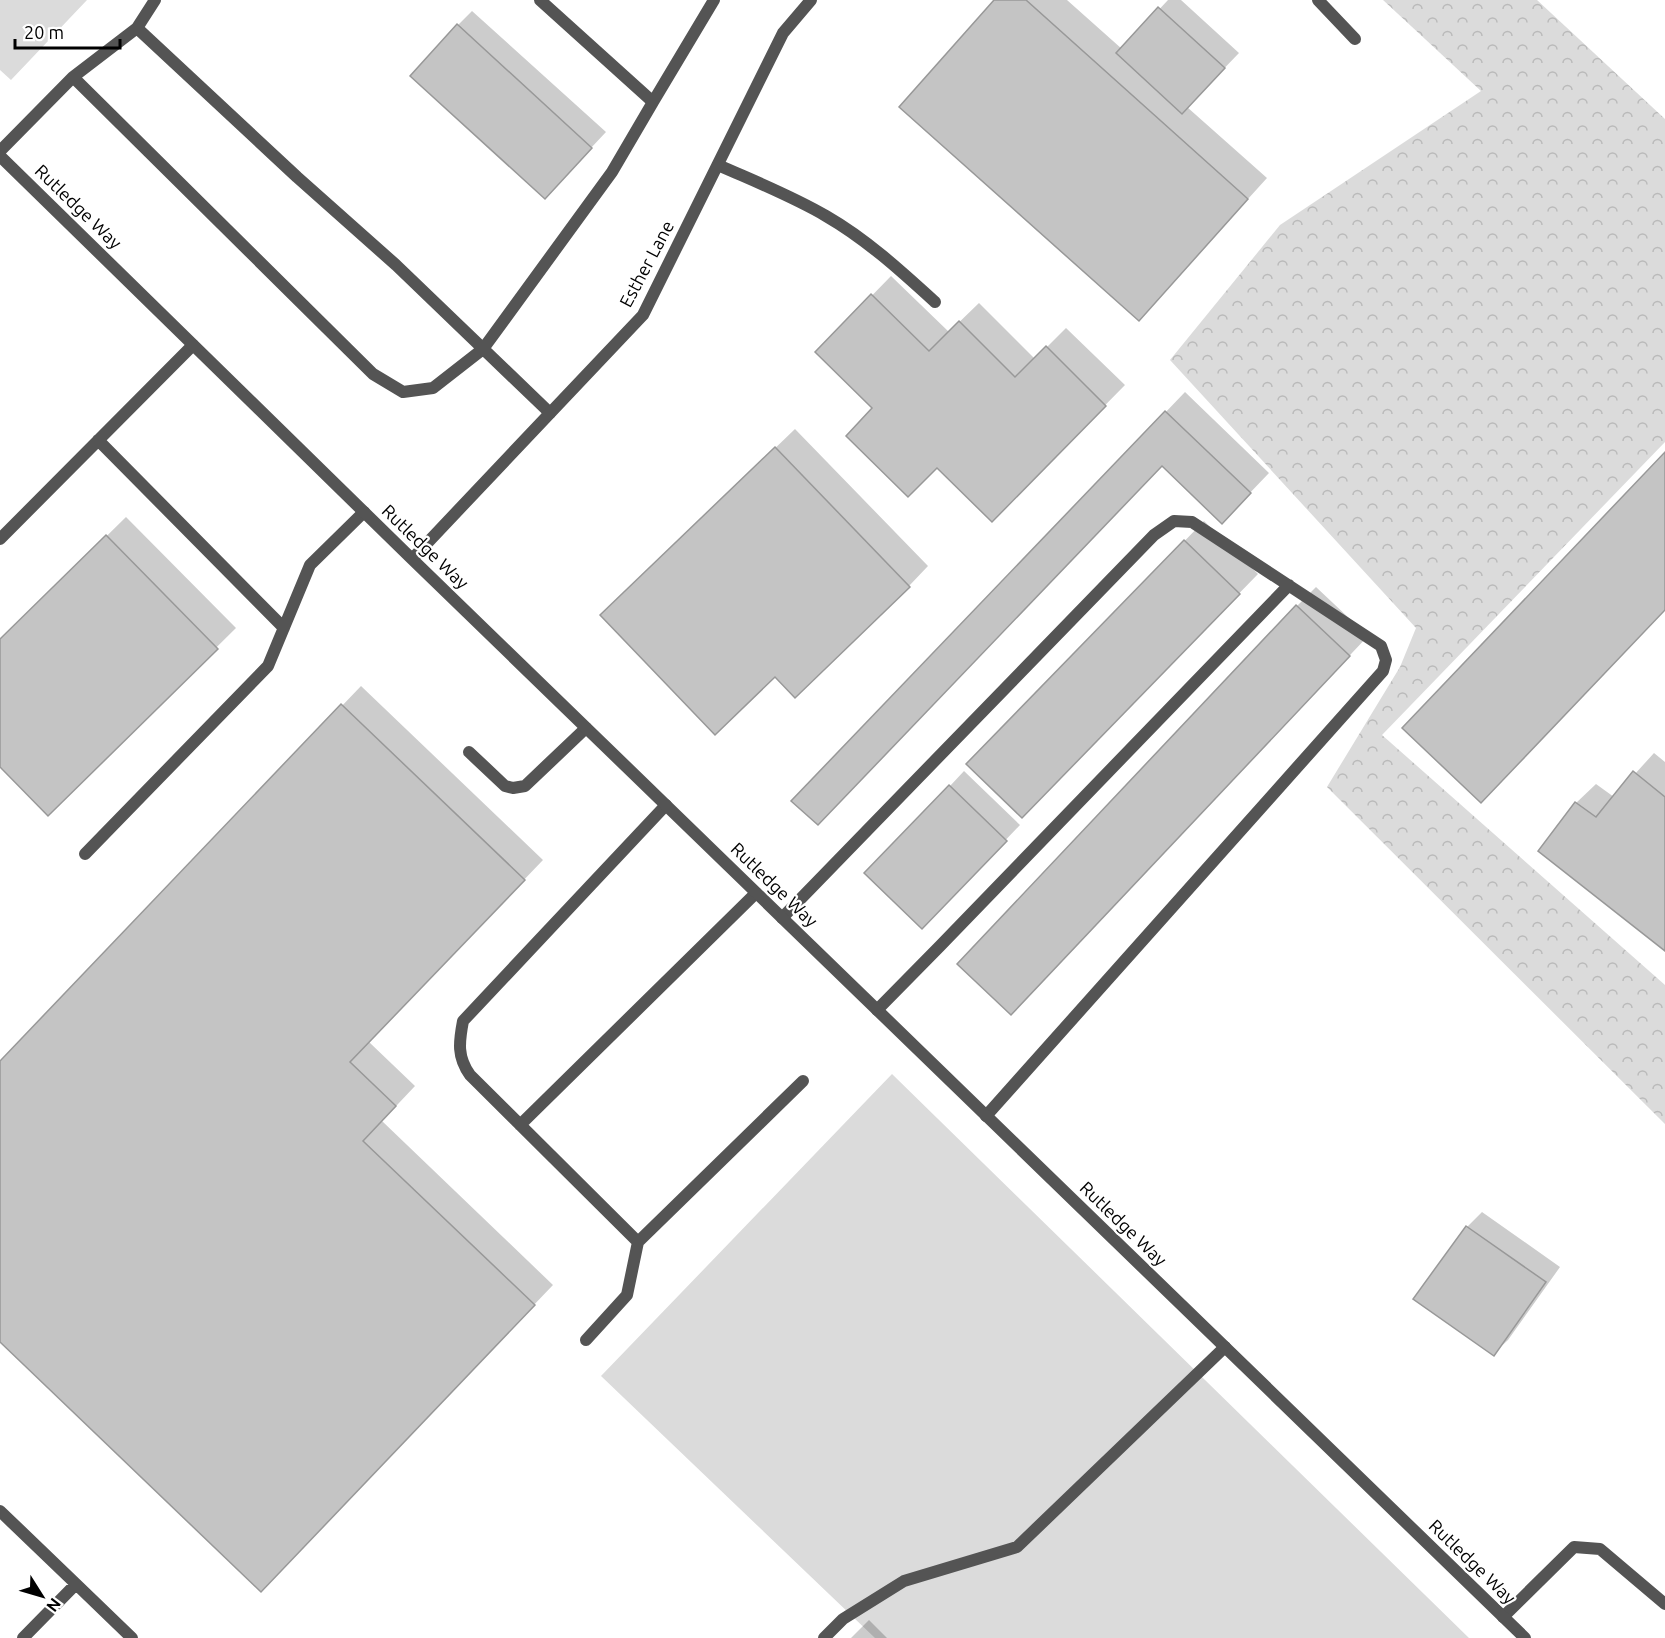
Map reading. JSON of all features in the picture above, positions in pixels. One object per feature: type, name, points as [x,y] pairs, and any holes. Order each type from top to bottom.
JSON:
[{"type":"street","points":[[0,151],[73,77],[137,28],[155,0]]},
{"type":"street","points":[[540,0],[653,102]]},
{"type":"street","points":[[73,77],[373,374],[403,392],[433,388],[483,349],[612,172],[714,0]]},
{"type":"street","name":"Esther Lane","points":[[412,559],[643,315],[783,33],[811,0]]},
{"type":"street","points":[[1318,0],[1355,39]]},
{"type":"street","points":[[137,28],[297,177],[396,265],[550,413]]},
{"type":"street","name":"Rutledge Way","points":[[0,156],[412,559],[1525,1638]]},
{"type":"street","points":[[718,165],[827,216],[889,259],[935,302]]},
{"type":"street","points":[[0,539],[193,345]]},
{"type":"street","points":[[98,440],[284,628]]},
{"type":"street","points":[[85,854],[268,666],[310,565],[364,512]]},
{"type":"street","points":[[782,918],[1154,535],[1174,521],[1192,522],[1381,646],[1386,660],[1383,671],[986,1116]]},
{"type":"street","points":[[877,1010],[1289,585]]},
{"type":"street","points":[[469,752],[505,786],[513,788],[525,786],[586,728]]},
{"type":"street","points":[[638,1242],[470,1075],[462,1064],[460,1041],[464,1021],[666,805]]},
{"type":"street","points":[[520,1125],[756,893]]},
{"type":"street","points":[[586,1340],[627,1296],[638,1242],[803,1081]]},
{"type":"street","points":[[824,1638],[843,1619],[904,1581],[1017,1546],[1225,1347]]},
{"type":"street","points":[[0,1511],[132,1638]]},
{"type":"street","points":[[1503,1617],[1574,1547],[1600,1549],[1665,1604]]},
{"type":"street","points":[[23,1638],[76,1584]]},
{"type":"green space","points":[[0,0],[87,0],[11,80],[0,70]]},
{"type":"green space","points":[[1383,0],[1537,0],[1665,119],[1665,442],[1382,735],[1665,985],[1665,1124],[1327,787],[1400,667],[1416,628],[1170,360],[1280,225],[1481,91]]},
{"type":"green space","points":[[892,1074],[1469,1638],[875,1638],[601,1376]]},
{"type":"building","points":[[994,0],[1026,0],[1248,199],[1139,321],[899,107]]},
{"type":"building","points":[[1158,7],[1225,68],[1182,114],[1116,53]]},
{"type":"building","points":[[457,24],[592,148],[545,199],[410,76]]},
{"type":"building","points":[[871,294],[929,351],[959,321],[1015,377],[1046,346],[1106,406],[992,522],[937,468],[908,497],[846,436],[872,408],[815,352]]},
{"type":"building","points":[[1165,411],[1251,493],[1222,524],[1162,466],[818,825],[791,801]]},
{"type":"building","points":[[775,447],[910,587],[795,698],[775,677],[715,735],[600,615]]},
{"type":"building","points":[[1665,452],[1665,610],[1481,803],[1402,728]]},
{"type":"building","points":[[106,535],[218,649],[48,816],[0,767],[0,639]]},
{"type":"building","points":[[1184,540],[1240,594],[1022,818],[966,764]]},
{"type":"building","points":[[1296,605],[1350,656],[1011,1015],[957,964]]},
{"type":"building","points":[[341,704],[525,880],[350,1062],[396,1106],[363,1141],[535,1305],[261,1592],[0,1342],[0,1061]]},
{"type":"building","points":[[1633,771],[1665,797],[1665,951],[1538,851],[1575,802],[1596,817]]},
{"type":"building","points":[[949,785],[1007,841],[922,929],[864,873]]},
{"type":"building","points":[[1466,1226],[1546,1282],[1494,1356],[1413,1299]]}]
